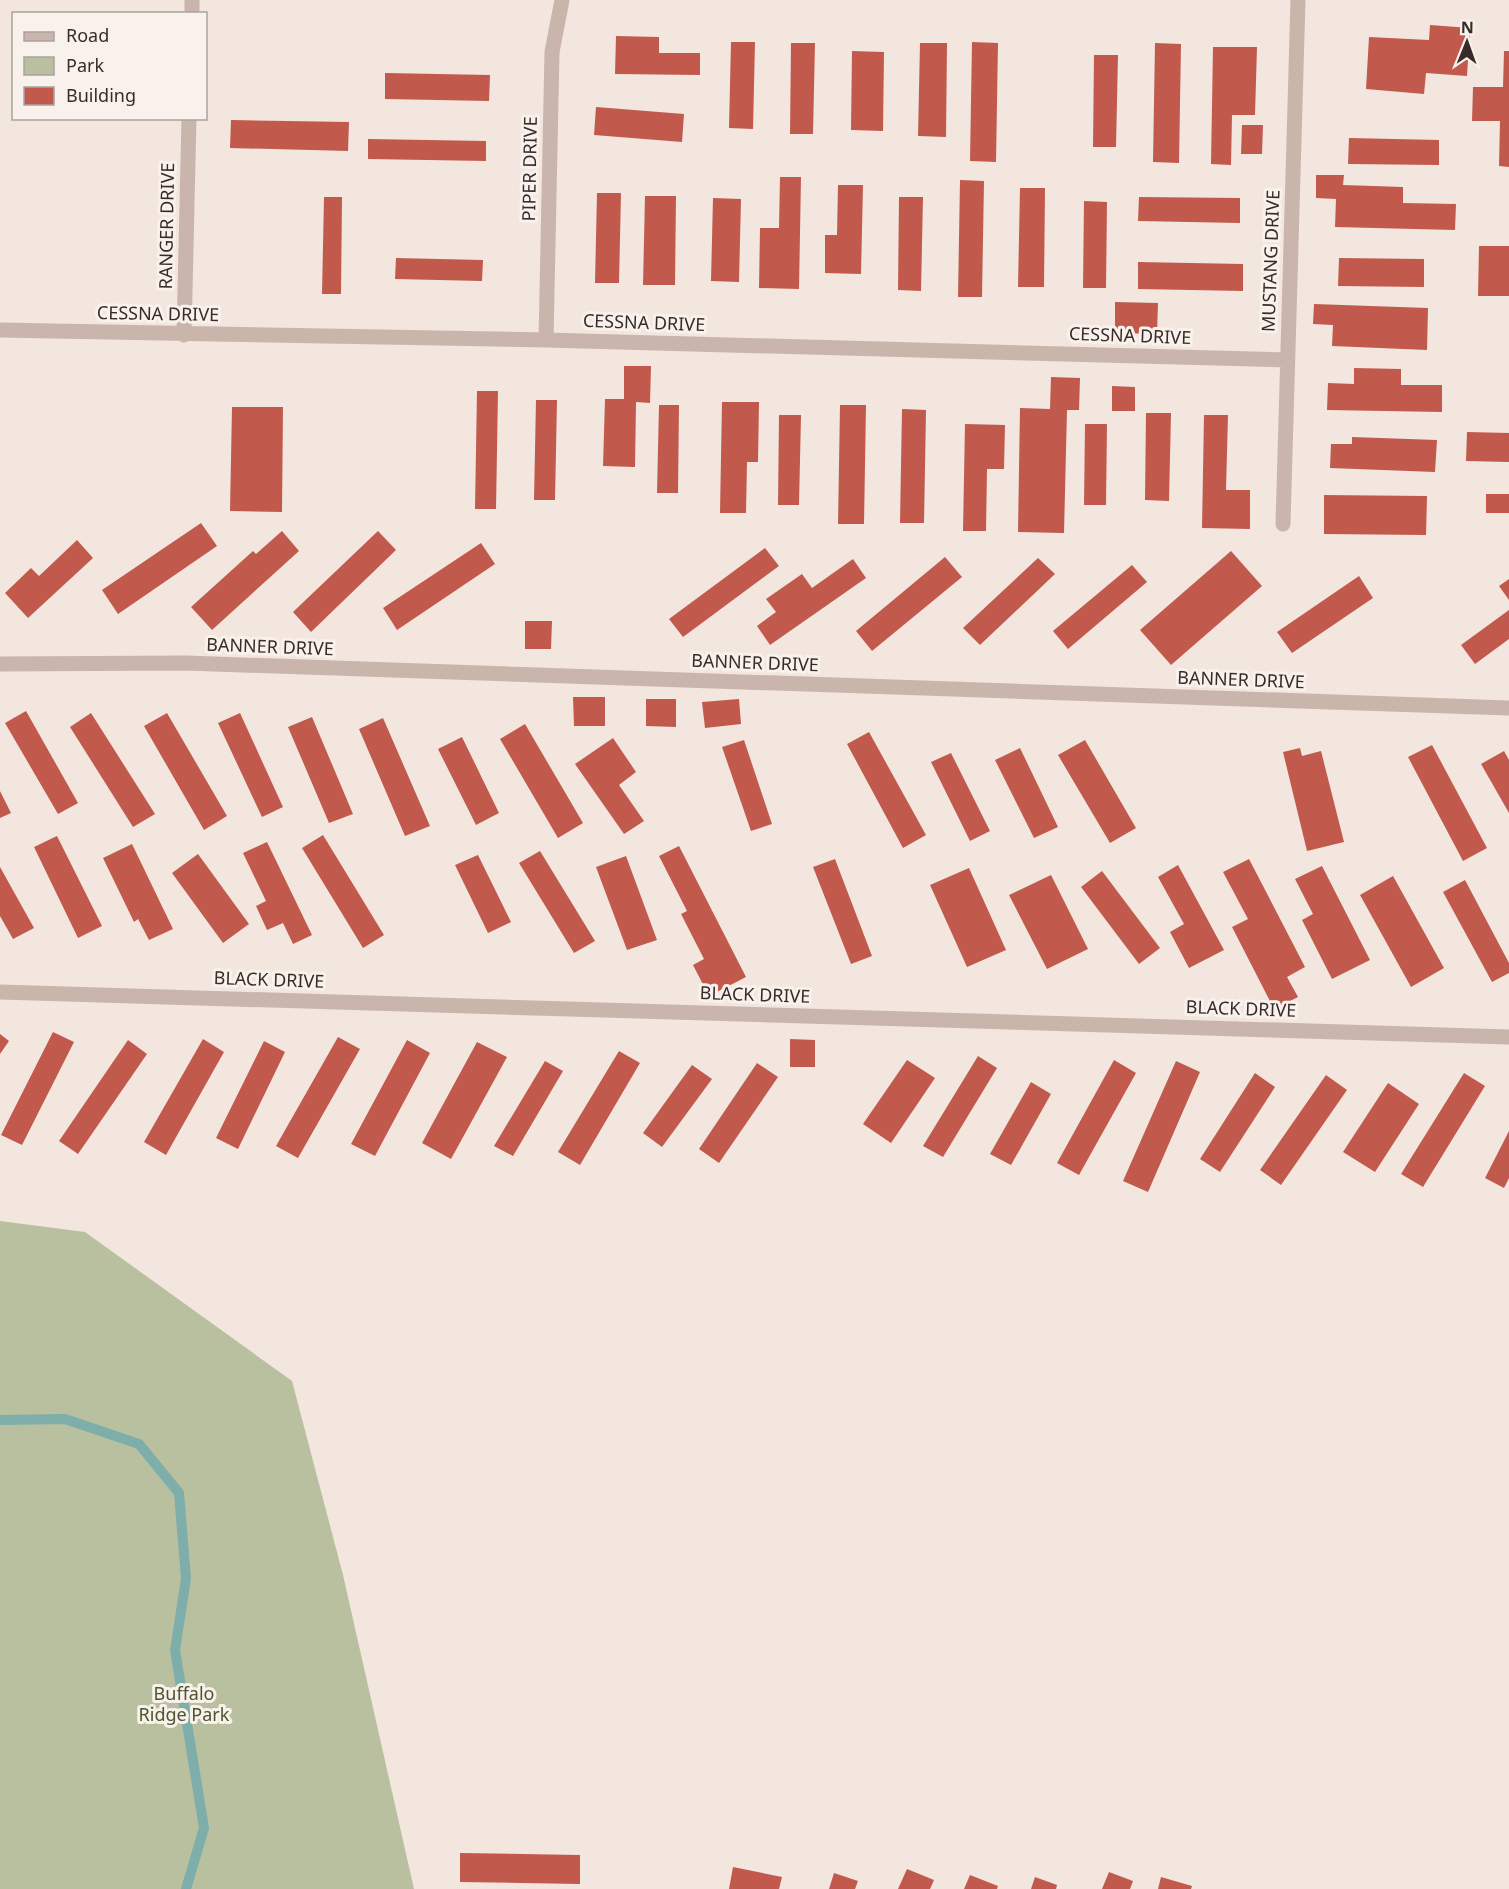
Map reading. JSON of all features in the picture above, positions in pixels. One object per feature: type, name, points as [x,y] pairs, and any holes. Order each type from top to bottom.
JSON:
[{"type":"street","name":"PIPER DRIVE","points":[[546,340],[552,52],[562,0]]},
{"type":"street","name":"MUSTANG DRIVE","points":[[1283,524],[1298,0]]},
{"type":"street","name":"RANGER DRIVE","points":[[184,334],[189,120]]},
{"type":"street","name":"CESSNA DRIVE","points":[[0,330],[546,340],[1287,360]]},
{"type":"street","name":"BANNER DRIVE","points":[[0,664],[198,664],[1509,708]]},
{"type":"street","name":"BLACK DRIVE","points":[[0,992],[1509,1037]]},
{"type":"green space","name":"Buffalo Ridge Park","points":[[0,1221],[85,1232],[292,1381],[343,1575],[414,1889],[0,1889]]},
{"type":"building","points":[[1430,25],[1470,28],[1467,76],[1426,73],[1424,94],[1366,89],[1369,37],[1429,40]]},
{"type":"building","points":[[616,36],[659,37],[659,53],[700,53],[700,75],[615,74]]},
{"type":"building","points":[[731,42],[755,42],[753,129],[729,128]]},
{"type":"building","points":[[972,42],[998,43],[996,162],[970,161]]},
{"type":"building","points":[[791,43],[815,43],[813,134],[790,134]]},
{"type":"building","points":[[920,43],[947,43],[946,137],[918,136]]},
{"type":"building","points":[[1155,43],[1181,44],[1179,163],[1153,162]]},
{"type":"building","points":[[1213,47],[1257,47],[1255,115],[1232,115],[1231,165],[1211,164]]},
{"type":"building","points":[[852,51],[884,52],[883,131],[851,130]]},
{"type":"building","points":[[1504,51],[1509,51],[1509,167],[1499,166],[1500,121],[1472,121],[1473,87],[1503,87]]},
{"type":"building","points":[[1094,55],[1118,55],[1116,147],[1093,147]]},
{"type":"building","points":[[385,73],[490,75],[489,101],[385,99]]},
{"type":"building","points":[[596,107],[684,114],[682,142],[594,135]]},
{"type":"building","points":[[231,120],[349,122],[348,151],[230,148]]},
{"type":"building","points":[[1242,125],[1263,125],[1262,154],[1241,154]]},
{"type":"building","points":[[1349,138],[1439,140],[1439,165],[1348,164]]},
{"type":"building","points":[[368,139],[486,141],[486,161],[368,159]]},
{"type":"building","points":[[1316,175],[1344,175],[1343,185],[1403,187],[1403,203],[1456,204],[1455,230],[1335,227],[1336,199],[1316,198]]},
{"type":"building","points":[[780,177],[801,177],[799,289],[759,288],[760,228],[779,228]]},
{"type":"building","points":[[960,180],[984,181],[982,297],[958,297]]},
{"type":"building","points":[[838,185],[863,185],[861,274],[825,273],[825,235],[837,235]]},
{"type":"building","points":[[1020,188],[1045,188],[1044,287],[1018,287]]},
{"type":"building","points":[[597,193],[621,193],[619,283],[595,283]]},
{"type":"building","points":[[645,196],[676,196],[675,285],[643,285]]},
{"type":"building","points":[[324,197],[342,197],[341,294],[322,294]]},
{"type":"building","points":[[899,197],[923,197],[921,291],[898,290]]},
{"type":"building","points":[[1139,197],[1240,198],[1240,223],[1138,221]]},
{"type":"building","points":[[713,198],[741,199],[739,282],[711,281]]},
{"type":"building","points":[[1084,201],[1107,202],[1106,288],[1083,288]]},
{"type":"building","points":[[1479,246],[1509,246],[1509,296],[1478,296]]},
{"type":"building","points":[[396,258],[483,260],[482,281],[395,279]]},
{"type":"building","points":[[1339,258],[1424,259],[1424,287],[1338,286]]},
{"type":"building","points":[[1138,262],[1243,264],[1243,291],[1138,289]]},
{"type":"building","points":[[1115,302],[1158,303],[1157,334],[1115,333]]},
{"type":"building","points":[[1314,304],[1428,308],[1427,350],[1332,346],[1333,325],[1313,324]]},
{"type":"building","points":[[624,366],[651,366],[650,403],[636,402],[635,467],[603,466],[605,399],[624,399]]},
{"type":"building","points":[[1354,368],[1401,369],[1401,385],[1442,385],[1442,412],[1327,410],[1328,383],[1354,384]]},
{"type":"building","points":[[1051,377],[1080,378],[1079,410],[1067,410],[1064,533],[1018,532],[1020,408],[1050,409]]},
{"type":"building","points":[[1112,386],[1135,387],[1135,411],[1112,411]]},
{"type":"building","points":[[477,391],[498,391],[496,509],[475,509]]},
{"type":"building","points":[[536,400],[557,400],[555,500],[534,500]]},
{"type":"building","points":[[722,402],[759,402],[758,462],[747,462],[746,513],[720,513]]},
{"type":"building","points":[[659,405],[679,405],[678,493],[657,493]]},
{"type":"building","points":[[840,405],[866,405],[864,524],[838,524]]},
{"type":"building","points":[[232,407],[283,407],[282,512],[230,511]]},
{"type":"building","points":[[902,409],[926,410],[924,523],[900,523]]},
{"type":"building","points":[[1146,413],[1171,413],[1169,501],[1145,500]]},
{"type":"building","points":[[779,415],[801,415],[799,505],[778,505]]},
{"type":"building","points":[[1204,415],[1228,415],[1226,490],[1250,490],[1250,529],[1202,528]]},
{"type":"building","points":[[965,424],[1005,425],[1004,469],[987,469],[986,531],[963,531]]},
{"type":"building","points":[[1085,424],[1107,424],[1106,505],[1084,505]]},
{"type":"building","points":[[1467,432],[1509,433],[1509,462],[1466,461]]},
{"type":"building","points":[[1352,437],[1437,440],[1435,472],[1330,468],[1331,444],[1352,444]]},
{"type":"building","points":[[1486,494],[1509,494],[1509,513],[1486,513]]},
{"type":"building","points":[[1324,495],[1427,496],[1426,535],[1324,534]]},
{"type":"building","points":[[201,523],[217,546],[118,614],[102,590]]},
{"type":"building","points":[[282,531],[299,551],[212,630],[191,607],[253,551],[256,554]]},
{"type":"building","points":[[378,531],[396,550],[311,632],[293,612]]},
{"type":"building","points":[[77,540],[93,558],[28,618],[5,593],[31,568],[39,576]]},
{"type":"building","points":[[481,543],[495,564],[397,630],[383,608]]},
{"type":"building","points":[[765,548],[779,566],[683,637],[669,619]]},
{"type":"building","points":[[1231,551],[1262,586],[1171,665],[1140,630]]},
{"type":"building","points":[[945,557],[962,577],[872,651],[856,631]]},
{"type":"building","points":[[1038,558],[1055,574],[980,645],[963,628]]},
{"type":"building","points":[[853,559],[866,578],[770,645],[757,626],[776,612],[766,599],[802,574],[812,588]]},
{"type":"building","points":[[1132,565],[1147,582],[1068,649],[1053,631]]},
{"type":"building","points":[[1359,576],[1373,598],[1292,653],[1277,632]]},
{"type":"building","points":[[1509,579],[1509,600],[1499,586]]},
{"type":"building","points":[[1509,610],[1509,639],[1475,664],[1461,645]]},
{"type":"building","points":[[525,621],[552,621],[551,649],[525,649]]},
{"type":"building","points":[[573,697],[605,697],[605,726],[574,726]]},
{"type":"building","points":[[646,699],[676,699],[676,727],[646,726]]},
{"type":"building","points":[[739,699],[741,724],[705,728],[702,702]]},
{"type":"building","points":[[26,711],[78,803],[58,814],[5,723]]},
{"type":"building","points":[[91,713],[155,814],[133,827],[70,727]]},
{"type":"building","points":[[167,713],[227,816],[204,830],[144,726]]},
{"type":"building","points":[[240,713],[283,807],[262,817],[218,723]]},
{"type":"building","points":[[312,717],[353,814],[329,823],[288,727]]},
{"type":"building","points":[[383,718],[430,826],[405,836],[359,729]]},
{"type":"building","points":[[525,724],[583,823],[558,838],[500,739]]},
{"type":"building","points":[[869,732],[926,835],[903,848],[847,744]]},
{"type":"building","points":[[462,737],[499,813],[476,825],[438,749]]},
{"type":"building","points":[[613,738],[636,772],[619,785],[644,821],[624,834],[575,764]]},
{"type":"building","points":[[744,740],[772,824],[751,831],[722,747]]},
{"type":"building","points":[[1085,740],[1136,828],[1110,843],[1058,755]]},
{"type":"building","points":[[1432,745],[1487,848],[1463,861],[1408,757]]},
{"type":"building","points":[[1020,748],[1058,827],[1034,838],[995,760]]},
{"type":"building","points":[[1300,748],[1302,756],[1321,751],[1344,842],[1307,851],[1283,752]]},
{"type":"building","points":[[1504,751],[1509,760],[1509,813],[1481,764]]},
{"type":"building","points":[[951,753],[990,831],[970,841],[931,762]]},
{"type":"building","points":[[0,791],[11,813],[0,818]]},
{"type":"building","points":[[323,835],[384,935],[363,948],[302,848]]},
{"type":"building","points":[[57,836],[102,926],[78,938],[34,847]]},
{"type":"building","points":[[267,842],[312,935],[293,944],[283,923],[267,930],[256,906],[266,901],[243,853]]},
{"type":"building","points":[[132,844],[173,929],[149,940],[138,919],[134,922],[103,858]]},
{"type":"building","points":[[679,846],[746,977],[709,996],[693,965],[704,959],[681,914],[687,911],[659,856]]},
{"type":"building","points":[[540,851],[595,941],[574,953],[519,863]]},
{"type":"building","points":[[198,854],[249,924],[223,943],[172,873]]},
{"type":"building","points":[[478,855],[511,922],[488,933],[455,865]]},
{"type":"building","points":[[626,856],[657,940],[627,950],[596,867]]},
{"type":"building","points":[[835,859],[872,956],[851,964],[813,867]]},
{"type":"building","points":[[1249,859],[1305,967],[1287,977],[1298,997],[1274,1009],[1232,927],[1248,919],[1223,872]]},
{"type":"building","points":[[1178,865],[1224,950],[1189,968],[1170,932],[1184,924],[1158,877]]},
{"type":"building","points":[[1322,866],[1370,960],[1332,979],[1302,920],[1313,914],[1295,879]]},
{"type":"building","points":[[0,867],[34,928],[13,939],[0,916]]},
{"type":"building","points":[[969,868],[1006,950],[967,967],[930,885]]},
{"type":"building","points":[[1102,871],[1160,948],[1139,964],[1081,887]]},
{"type":"building","points":[[1051,875],[1088,949],[1047,969],[1009,895]]},
{"type":"building","points":[[1393,876],[1444,968],[1411,987],[1360,895]]},
{"type":"building","points":[[1465,880],[1509,963],[1509,973],[1492,982],[1443,892]]},
{"type":"building","points":[[53,1032],[74,1042],[22,1145],[1,1135]]},
{"type":"building","points":[[0,1034],[9,1041],[0,1054]]},
{"type":"building","points":[[338,1037],[360,1049],[298,1158],[276,1146]]},
{"type":"building","points":[[203,1039],[224,1052],[166,1155],[144,1142]]},
{"type":"building","points":[[790,1039],[815,1040],[815,1067],[790,1067]]},
{"type":"building","points":[[128,1040],[147,1054],[78,1154],[59,1141]]},
{"type":"building","points":[[407,1040],[430,1053],[375,1156],[351,1144]]},
{"type":"building","points":[[264,1041],[285,1052],[238,1149],[216,1138]]},
{"type":"building","points":[[477,1042],[507,1057],[451,1159],[422,1143]]},
{"type":"building","points":[[619,1051],[640,1063],[580,1165],[558,1152]]},
{"type":"building","points":[[978,1056],[997,1068],[943,1157],[923,1146]]},
{"type":"building","points":[[907,1060],[935,1078],[891,1143],[863,1124]]},
{"type":"building","points":[[1114,1060],[1136,1073],[1079,1175],[1057,1163]]},
{"type":"building","points":[[545,1061],[563,1071],[513,1156],[494,1146]]},
{"type":"building","points":[[1176,1061],[1200,1072],[1148,1192],[1123,1181]]},
{"type":"building","points":[[757,1063],[778,1077],[719,1163],[699,1149]]},
{"type":"building","points":[[692,1065],[712,1079],[662,1147],[643,1133]]},
{"type":"building","points":[[1255,1073],[1275,1087],[1220,1172],[1200,1159]]},
{"type":"building","points":[[1464,1073],[1485,1086],[1423,1187],[1401,1174]]},
{"type":"building","points":[[1326,1075],[1347,1090],[1281,1185],[1260,1170]]},
{"type":"building","points":[[1031,1082],[1051,1094],[1011,1165],[990,1154]]},
{"type":"building","points":[[1388,1083],[1419,1104],[1375,1172],[1343,1152]]},
{"type":"building","points":[[1509,1131],[1509,1178],[1504,1188],[1485,1178]]},
{"type":"building","points":[[460,1853],[580,1855],[580,1884],[460,1882]]},
{"type":"building","points":[[733,1867],[782,1877],[779,1889],[729,1889]]},
{"type":"building","points":[[907,1869],[934,1880],[930,1889],[898,1889]]},
{"type":"building","points":[[1109,1872],[1133,1881],[1130,1889],[1102,1889]]},
{"type":"building","points":[[834,1873],[858,1881],[855,1889],[829,1889]]},
{"type":"building","points":[[970,1875],[998,1886],[997,1889],[964,1889]]},
{"type":"building","points":[[1035,1877],[1057,1885],[1056,1889],[1031,1889]]},
{"type":"building","points":[[1161,1877],[1192,1886],[1191,1889],[1158,1889]]},
{"type":"waterway","points":[[0,1420],[65,1419],[139,1444],[179,1493],[186,1579],[175,1650],[204,1828],[186,1889]]}]
